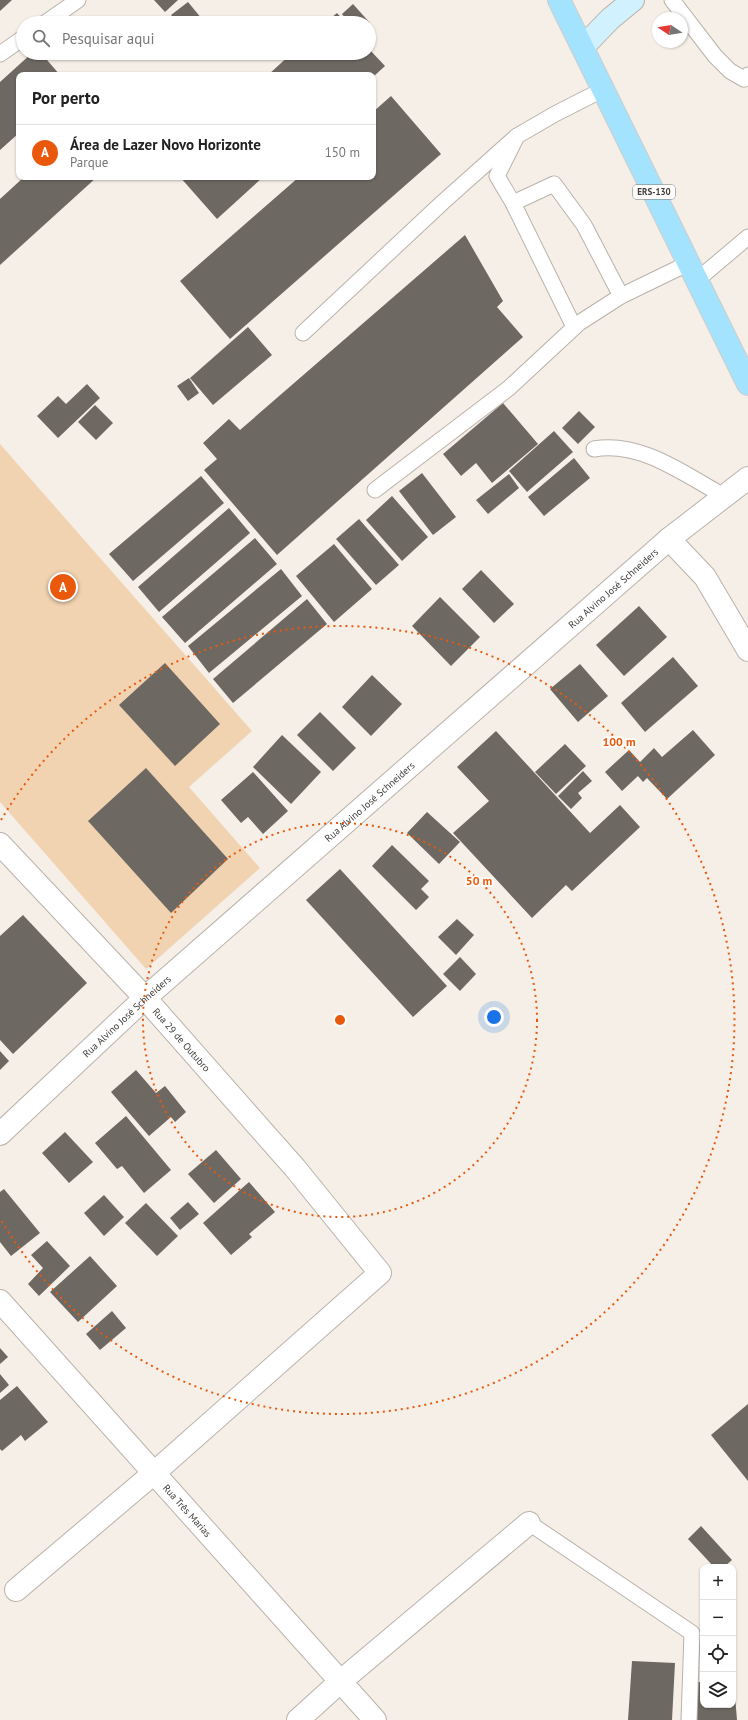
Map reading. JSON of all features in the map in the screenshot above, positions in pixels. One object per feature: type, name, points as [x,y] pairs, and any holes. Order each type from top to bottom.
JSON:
[{"type":"main road","name":"ERS-130","points":[[561,1],[748,384]]},
{"type":"street","points":[[583,47],[610,19],[633,0]]},
{"type":"street","name":"Rua Alvino José Schneiders","points":[[0,1134],[145,998],[669,539],[748,478]]},
{"type":"street","points":[[669,539],[705,577],[748,650]]},
{"type":"street","name":"Rua 29 de Outubro","points":[[0,844],[145,998],[295,1168],[380,1273],[154,1473]]},
{"type":"street","name":"Rua Três Marias","points":[[0,1301],[375,1720]]},
{"type":"street","points":[[16,1590],[154,1473]]},
{"type":"street","points":[[298,1720],[341,1681],[529,1523]]},
{"type":"lane","points":[[55,16],[78,0]]},
{"type":"lane","points":[[672,0],[715,56],[730,71],[744,79],[748,75]]},
{"type":"lane","points":[[0,54],[16,43]]},
{"type":"lane","points":[[303,333],[443,202],[517,136],[555,114],[604,89]]},
{"type":"lane","points":[[517,136],[497,176],[514,203],[574,327]]},
{"type":"lane","points":[[514,203],[554,184],[584,225],[621,296]]},
{"type":"lane","points":[[375,490],[509,388],[574,327],[621,296],[693,271],[748,237]]},
{"type":"lane","points":[[594,449],[607,447],[633,451],[659,459],[724,496]]},
{"type":"lane","points":[[529,1523],[692,1633],[689,1720]]},
{"type":"shaded area","points":[[0,444],[252,731],[189,787],[260,868],[146,969],[0,802]]},
{"type":"building","points":[[0,0],[12,0],[0,11]]},
{"type":"building","points":[[154,0],[178,0],[165,12]]},
{"type":"building","points":[[188,2],[200,16],[172,16],[171,15]]},
{"type":"building","points":[[353,4],[364,16],[344,16],[342,14]]},
{"type":"building","points":[[376,56],[385,66],[376,74],[376,72],[271,72],[284,60],[376,60]]},
{"type":"building","points":[[24,60],[47,60],[57,72],[16,72],[16,136],[0,150],[0,82]]},
{"type":"building","points":[[391,96],[441,154],[230,339],[180,281],[296,180],[376,180],[376,109]]},
{"type":"building","points":[[21,180],[94,180],[0,265],[0,199]]},
{"type":"building","points":[[183,180],[260,180],[217,219]]},
{"type":"building","points":[[465,235],[503,301],[497,307],[523,337],[277,555],[204,470],[217,459],[203,443],[229,419],[240,430]]},
{"type":"building","points":[[248,327],[272,355],[213,405],[190,378]]},
{"type":"building","points":[[189,378],[199,393],[188,401],[177,386]]},
{"type":"building","points":[[87,384],[100,398],[58,438],[37,416],[58,396],[66,404]]},
{"type":"building","points":[[503,403],[538,444],[492,483],[476,463],[461,476],[443,454]]},
{"type":"building","points":[[95,405],[113,423],[96,440],[78,422]]},
{"type":"building","points":[[579,411],[595,427],[578,444],[562,428]]},
{"type":"building","points":[[554,431],[573,452],[527,492],[509,471]]},
{"type":"building","points":[[574,458],[590,478],[544,516],[528,497]]},
{"type":"building","points":[[422,473],[456,517],[433,535],[399,491]]},
{"type":"building","points":[[509,474],[519,488],[488,514],[476,500]]},
{"type":"building","points":[[201,476],[224,503],[133,581],[109,554]]},
{"type":"building","points":[[392,496],[428,537],[402,561],[366,520]]},
{"type":"building","points":[[229,508],[250,533],[159,612],[138,587]]},
{"type":"building","points":[[359,519],[399,565],[376,585],[336,539]]},
{"type":"building","points":[[255,538],[277,564],[185,643],[162,617]]},
{"type":"building","points":[[334,544],[372,589],[334,622],[296,576]]},
{"type":"building","points":[[281,569],[302,596],[209,673],[188,646]]},
{"type":"building","points":[[481,570],[514,604],[494,623],[462,589]]},
{"type":"building","points":[[440,597],[480,637],[451,666],[412,626]]},
{"type":"building","points":[[307,599],[327,624],[233,703],[213,679]]},
{"type":"building","points":[[639,606],[667,637],[624,676],[596,645]]},
{"type":"building","points":[[673,657],[698,686],[645,732],[621,703]]},
{"type":"building","points":[[165,663],[220,724],[175,766],[119,705]]},
{"type":"building","points":[[580,664],[608,696],[578,722],[550,689]]},
{"type":"building","points":[[372,675],[402,704],[371,736],[342,707]]},
{"type":"building","points":[[320,712],[356,748],[333,771],[297,735]]},
{"type":"building","points":[[693,730],[715,755],[667,799],[647,778],[643,782],[638,776],[622,791],[605,772],[629,750],[640,762],[654,748],[662,757]]},
{"type":"building","points":[[496,731],[590,833],[620,805],[640,827],[572,891],[566,885],[532,918],[453,833],[489,801],[457,767]]},
{"type":"building","points":[[282,735],[321,772],[291,804],[253,767]]},
{"type":"building","points":[[565,744],[586,766],[556,794],[535,772]]},
{"type":"building","points":[[146,768],[228,859],[171,913],[88,821]]},
{"type":"building","points":[[583,771],[592,781],[578,793],[582,798],[571,809],[558,796]]},
{"type":"building","points":[[253,772],[288,811],[263,834],[248,817],[241,823],[221,800]]},
{"type":"building","points":[[427,812],[460,842],[439,864],[407,833]]},
{"type":"building","points":[[392,845],[429,881],[421,889],[429,897],[416,910],[372,866]]},
{"type":"building","points":[[340,869],[447,986],[413,1017],[306,900]]},
{"type":"building","points":[[23,915],[87,983],[13,1054],[0,1040],[0,936]]},
{"type":"building","points":[[457,919],[474,935],[456,955],[438,937]]},
{"type":"building","points":[[460,957],[476,974],[460,991],[443,974]]},
{"type":"building","points":[[0,1051],[9,1061],[0,1070]]},
{"type":"building","points":[[136,1070],[156,1093],[165,1086],[186,1112],[175,1122],[171,1117],[149,1136],[111,1092]]},
{"type":"building","points":[[126,1116],[171,1170],[144,1193],[122,1166],[117,1169],[95,1143]]},
{"type":"building","points":[[65,1132],[93,1162],[69,1183],[42,1153]]},
{"type":"building","points":[[216,1150],[241,1179],[214,1203],[188,1174]]},
{"type":"building","points":[[249,1182],[275,1212],[249,1234],[252,1237],[231,1255],[203,1223]]},
{"type":"building","points":[[4,1189],[40,1233],[11,1256],[0,1242],[0,1192]]},
{"type":"building","points":[[104,1195],[124,1217],[104,1236],[84,1213]]},
{"type":"building","points":[[188,1202],[199,1214],[180,1230],[170,1218]]},
{"type":"building","points":[[146,1203],[178,1236],[157,1256],[125,1223]]},
{"type":"building","points":[[47,1241],[70,1266],[39,1296],[28,1284],[43,1268],[31,1255]]},
{"type":"building","points":[[90,1256],[117,1286],[78,1322],[50,1292]]},
{"type":"building","points":[[112,1311],[126,1328],[100,1350],[86,1334]]},
{"type":"building","points":[[0,1348],[8,1357],[0,1364]]},
{"type":"building","points":[[0,1374],[9,1385],[0,1393]]},
{"type":"building","points":[[17,1386],[48,1422],[25,1441],[21,1435],[2,1451],[0,1449],[0,1400]]},
{"type":"building","points":[[748,1404],[748,1481],[711,1435]]},
{"type":"building","points":[[701,1526],[732,1560],[727,1564],[711,1564],[688,1539]]},
{"type":"building","points":[[632,1661],[675,1663],[672,1720],[628,1720]]},
{"type":"building","points":[[695,1682],[700,1682],[700,1708],[736,1708],[737,1720],[697,1720]]},
{"type":"place","name":"Área de Lazer Novo Horizonte","points":[[63,587]]}]
